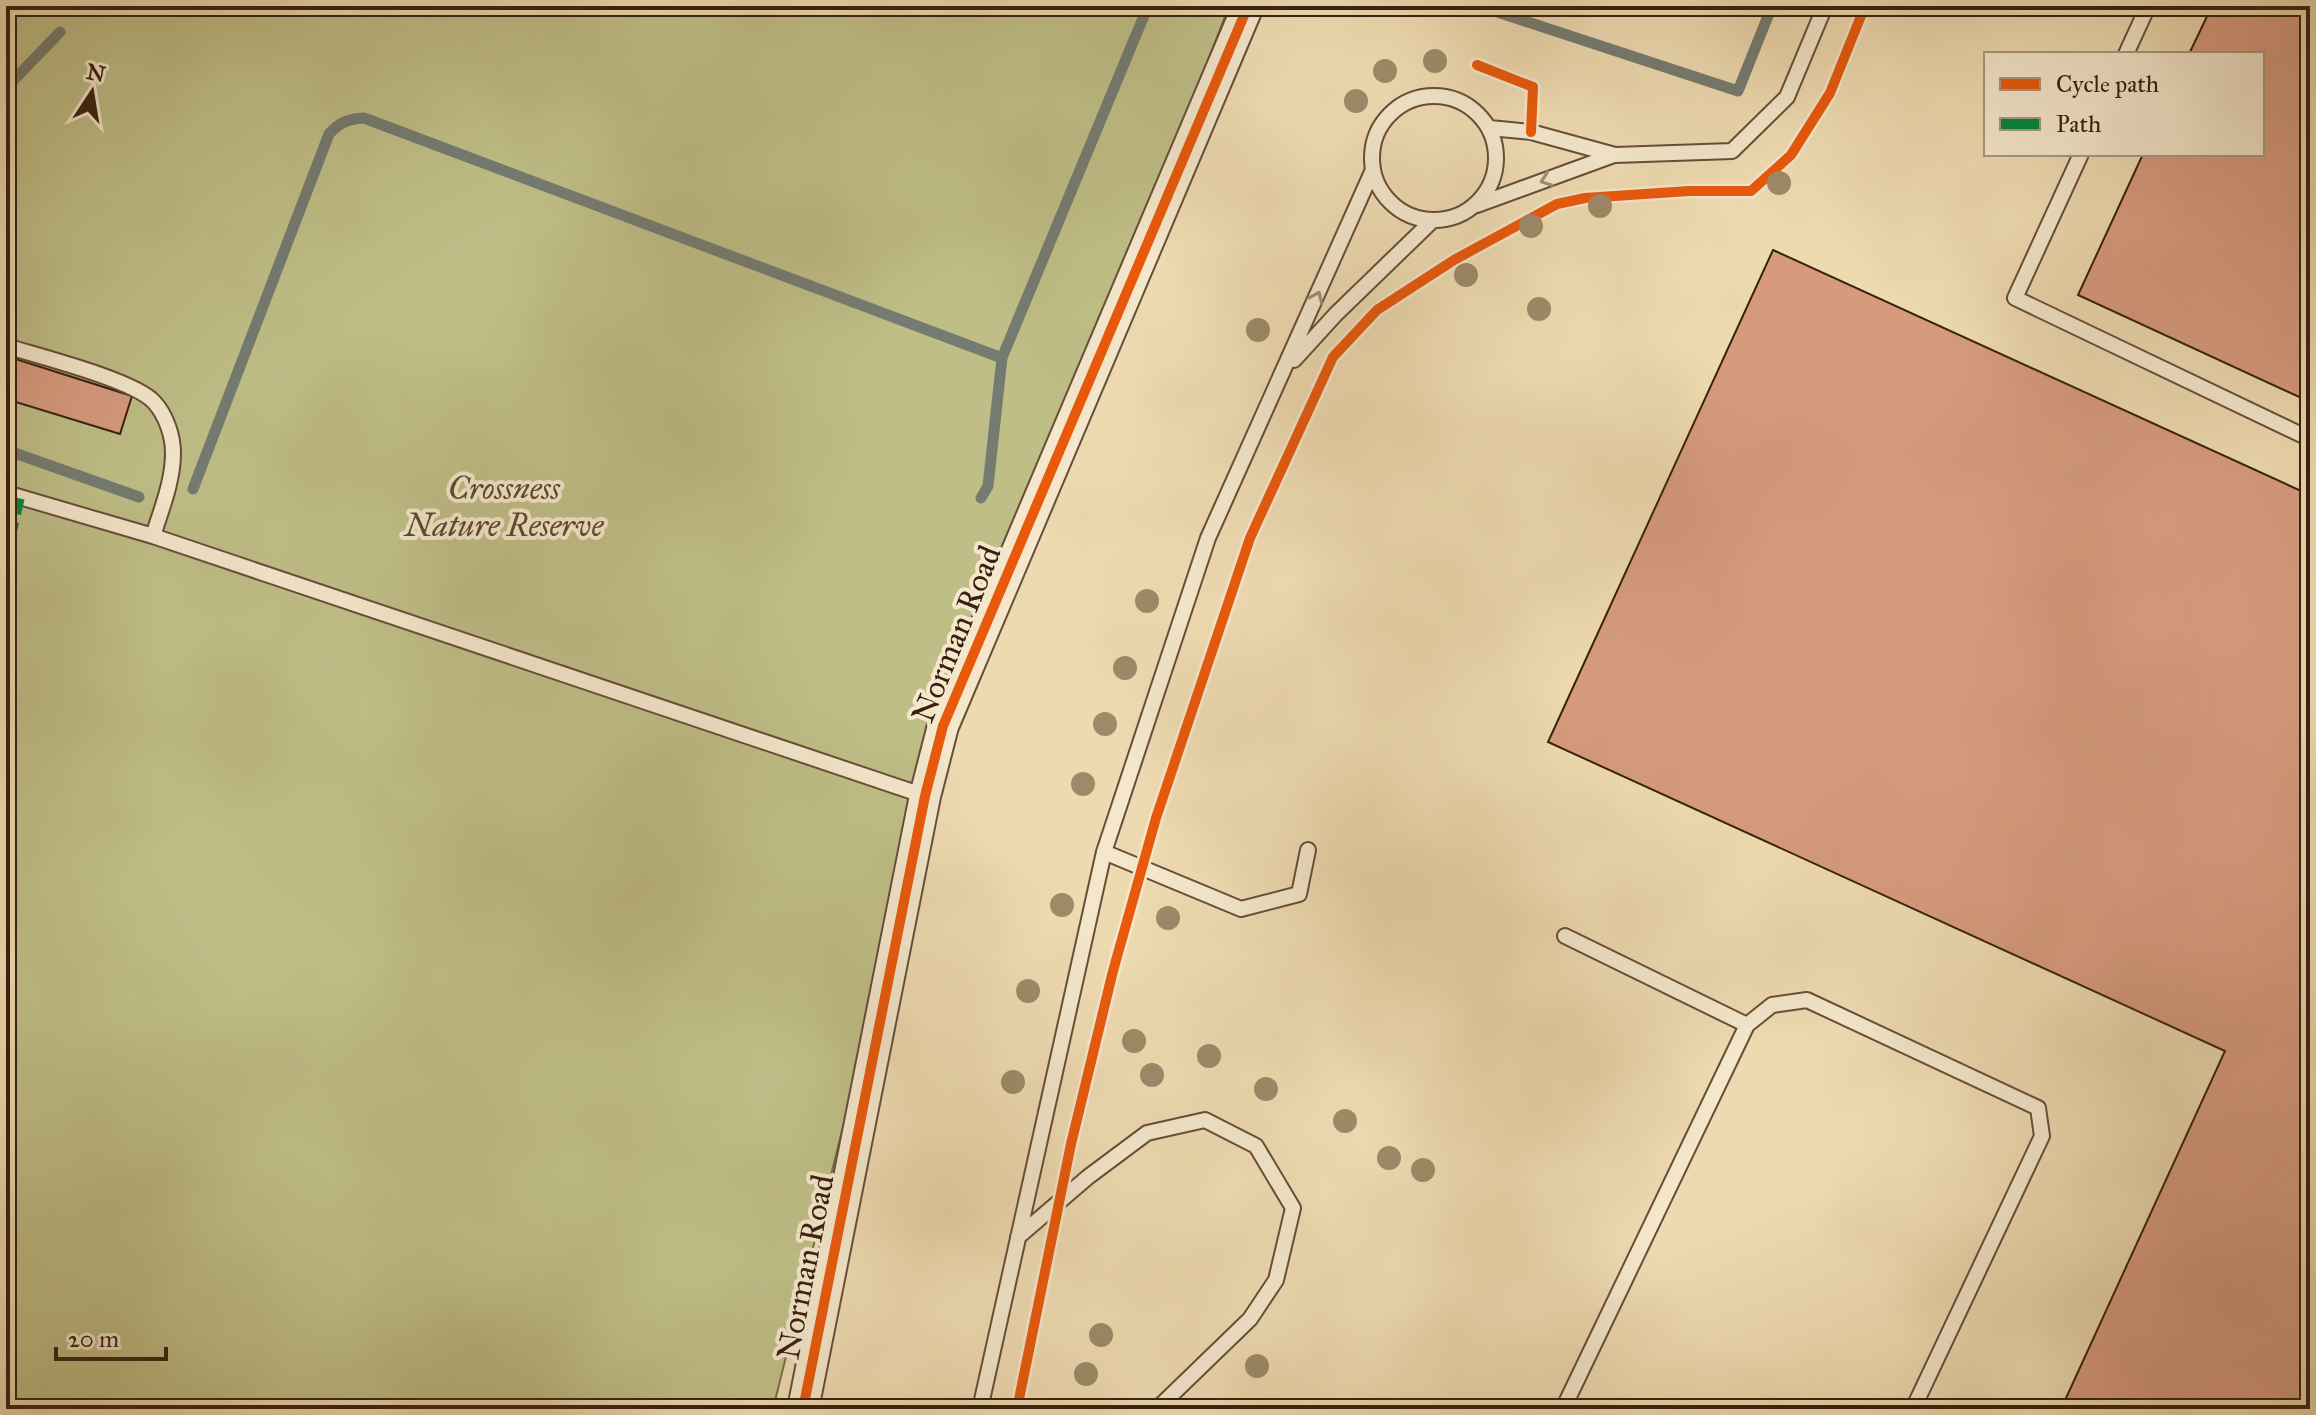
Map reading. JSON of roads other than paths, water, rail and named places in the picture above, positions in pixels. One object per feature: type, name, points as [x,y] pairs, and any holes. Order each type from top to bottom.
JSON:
[{"type":"street","name":"Norman Road","points":[[803,1409],[925,796],[943,726],[1248,6]]},
{"type":"lane","points":[[1490,128],[1531,132],[1615,155],[1732,151],[1787,97],[1825,6]]},
{"type":"lane","points":[[2127,52],[2148,6]]},
{"type":"lane","points":[[980,1409],[1104,852],[1208,538],[1372,172],[1372,148],[1379,127],[1388,115],[1414,98],[1445,95],[1472,107],[1490,128],[1497,157],[1490,188],[1477,205]]},
{"type":"lane","points":[[1372,172],[1383,196],[1399,210],[1432,221],[1458,217],[1477,205],[1615,155]]},
{"type":"lane","points":[[2080,156],[2015,298],[2310,439]]},
{"type":"lane","points":[[1285,369],[1336,314],[1432,221]]},
{"type":"lane","points":[[6,346],[100,376],[143,393],[156,403],[169,428],[173,452],[170,481],[153,536]]},
{"type":"lane","points":[[6,493],[153,536],[925,796]]},
{"type":"lane","points":[[1104,852],[1241,909],[1299,894],[1308,850]]},
{"type":"lane","points":[[1565,936],[1747,1025]]},
{"type":"lane","points":[[1563,1409],[1747,1025],[1772,1005],[1807,1000],[2038,1108],[2042,1136],[1913,1409]]},
{"type":"lane","points":[[1018,1237],[1088,1177],[1147,1133],[1205,1120],[1256,1146],[1293,1208],[1276,1280],[1250,1319],[1157,1409]]},
{"type":"waterway","points":[[981,498],[988,486],[1002,358],[1148,6]]},
{"type":"waterway","points":[[1479,6],[1738,91],[1772,6]]},
{"type":"waterway","points":[[6,88],[60,32]]},
{"type":"waterway","points":[[193,489],[329,134],[353,119],[364,118],[1002,358]]},
{"type":"waterway","points":[[6,450],[139,497]]},
{"type":"park label","name":"Crossness Nature Reserve","points":[[504,506]]}]
